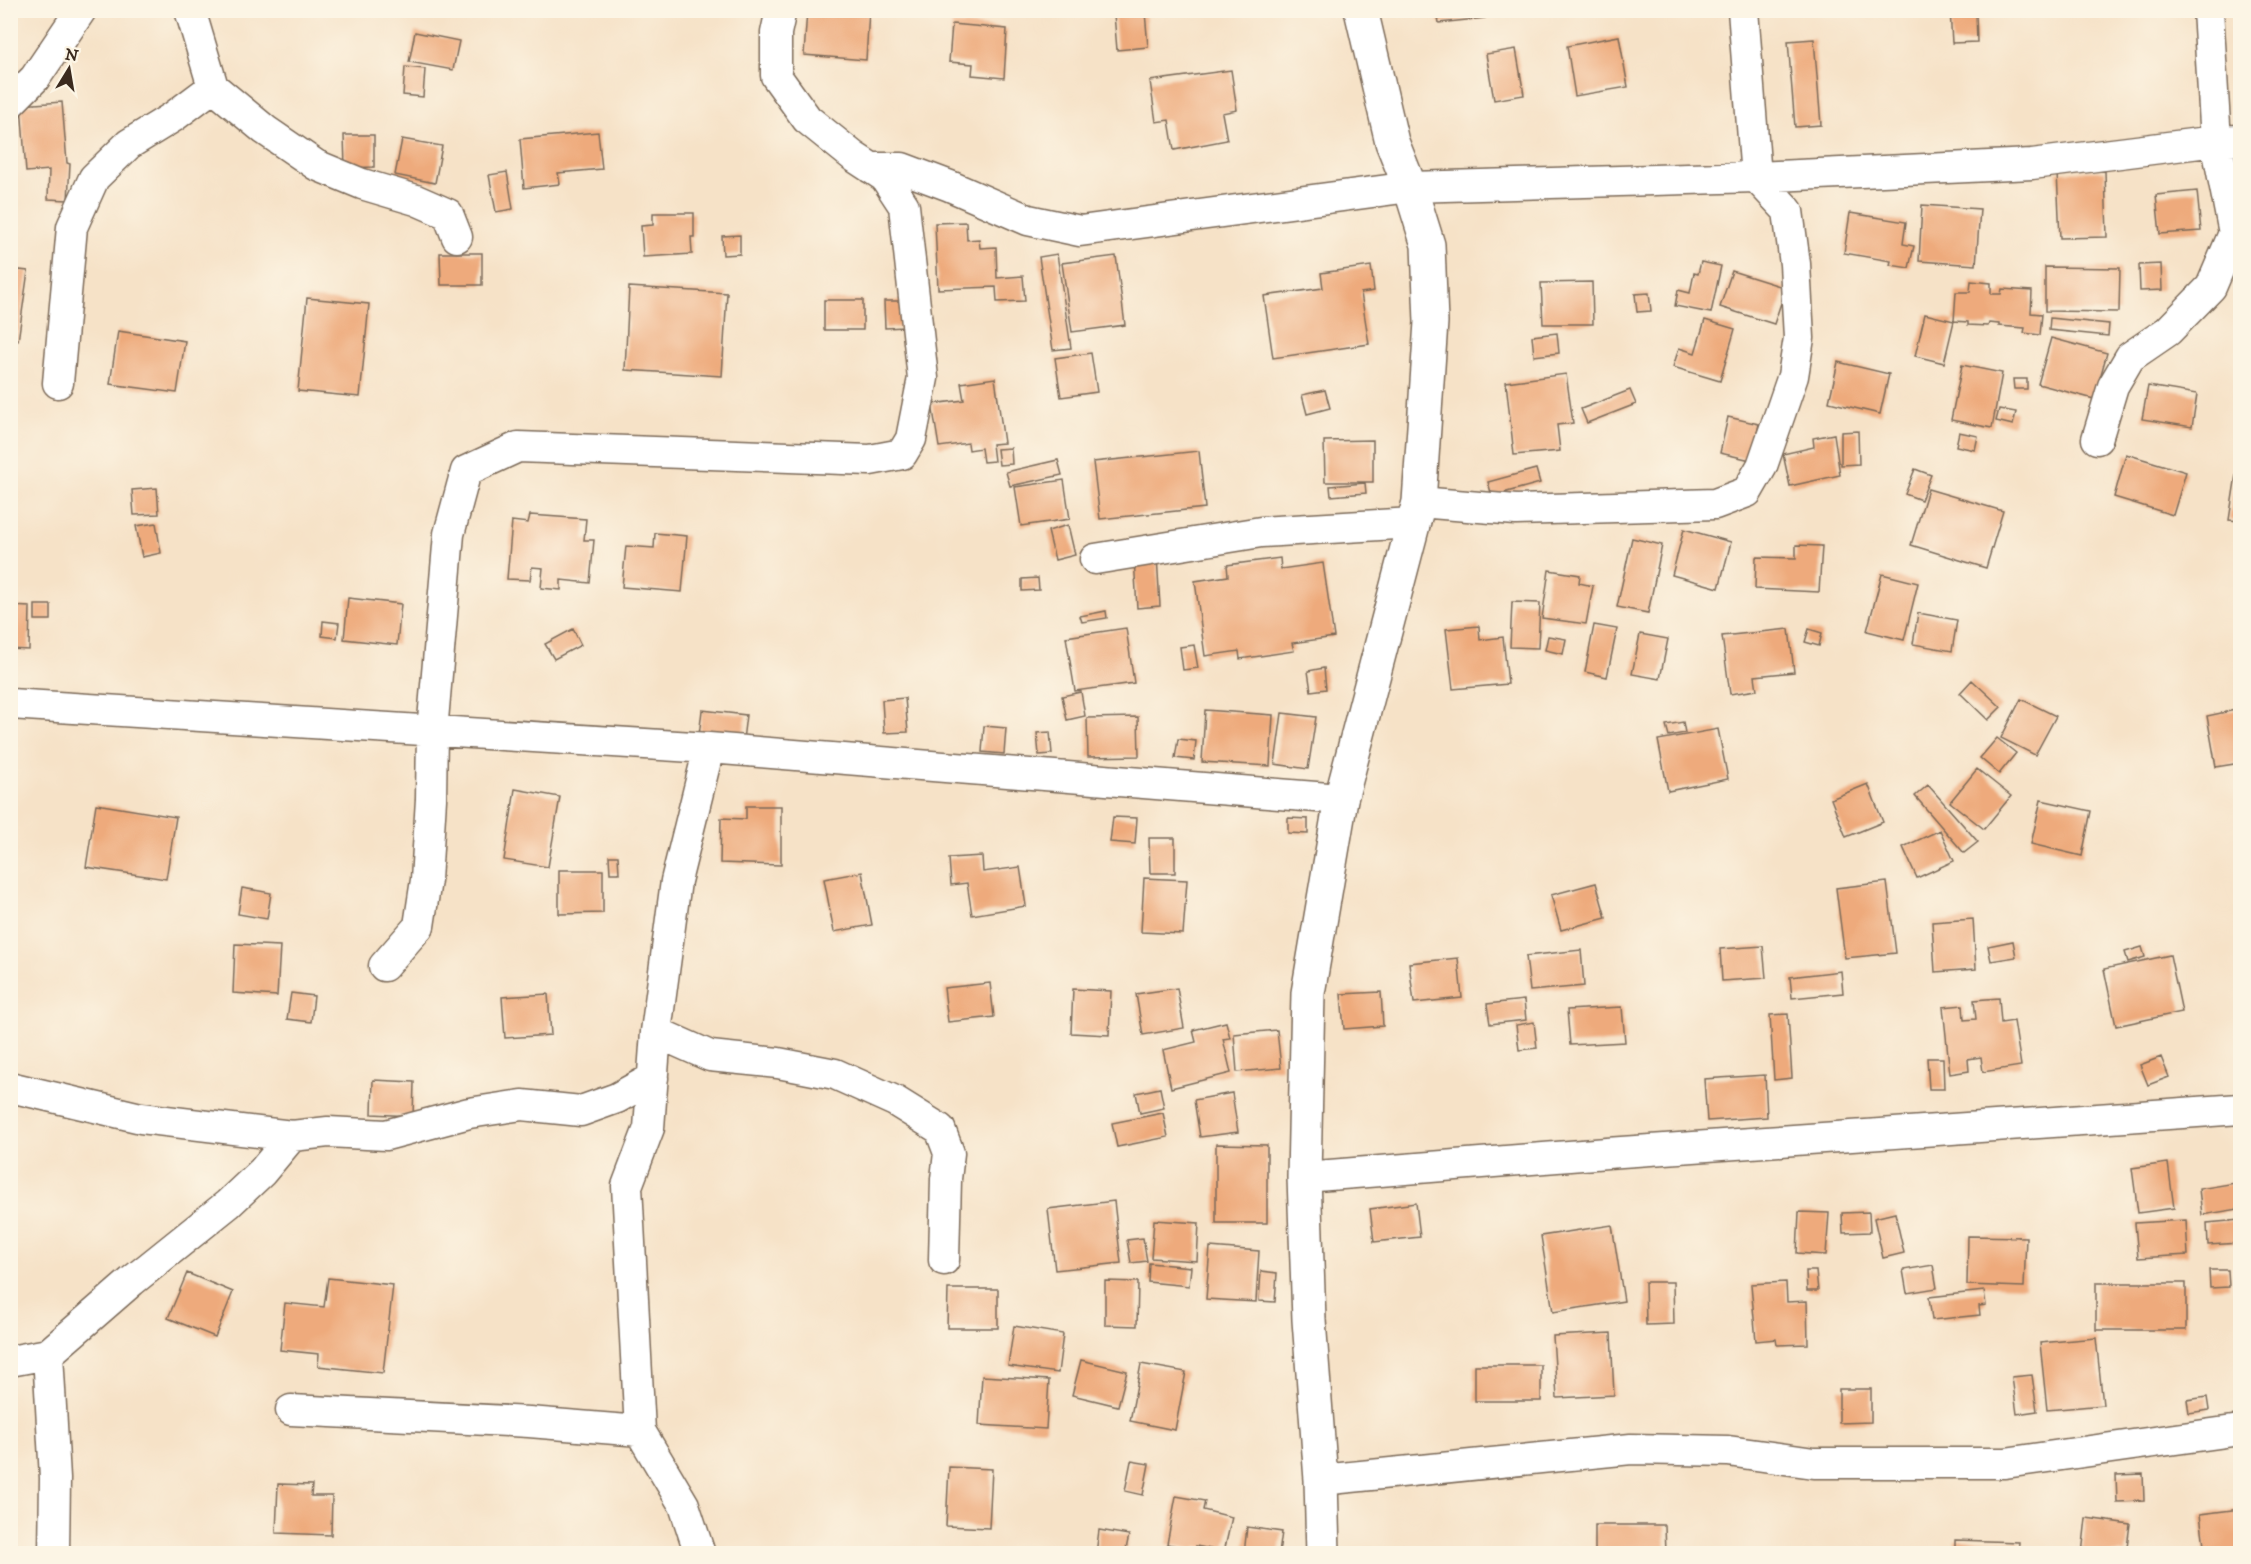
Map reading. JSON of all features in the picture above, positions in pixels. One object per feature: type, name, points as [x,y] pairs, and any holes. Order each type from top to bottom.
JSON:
[{"type":"main road","points":[[1323,1554],[1321,1480],[1309,1320],[1304,1177],[1308,993],[1341,799],[1416,513],[1431,322],[1428,245],[1410,187],[1392,142],[1361,10]]},
{"type":"street","points":[[10,103],[35,78],[81,10]]},
{"type":"street","points":[[190,10],[213,87],[265,130],[316,165],[362,184],[416,200],[448,214],[457,237]]},
{"type":"street","points":[[384,966],[419,926],[426,880],[432,732],[449,534],[466,471],[518,447],[870,460],[902,454],[911,439],[923,378],[904,206],[885,177],[853,156],[807,119],[776,76],[776,33],[781,10]]},
{"type":"street","points":[[1095,559],[1261,532],[1416,513],[1715,504],[1747,492],[1762,466],[1793,376],[1799,338],[1795,264],[1788,211],[1756,177],[1743,10]]},
{"type":"street","points":[[2097,439],[2114,386],[2130,357],[2168,331],[2211,287],[2234,233],[2228,140],[2208,10]]},
{"type":"street","points":[[58,383],[72,227],[94,178],[129,144],[173,117],[213,87]]},
{"type":"street","points":[[871,168],[902,168],[1028,220],[1080,231],[1410,187],[1756,177],[2032,164],[2228,140]]},
{"type":"street","points":[[10,704],[709,748],[1341,799]]},
{"type":"street","points":[[700,1554],[684,1505],[640,1431],[627,1186],[649,1128],[656,1032],[676,881],[709,748]]},
{"type":"street","points":[[656,1032],[710,1056],[778,1063],[835,1074],[895,1101],[940,1129],[949,1153],[944,1260]]},
{"type":"street","points":[[10,1087],[141,1118],[292,1136],[328,1132],[386,1135],[469,1113],[522,1105],[580,1111],[617,1098],[653,1078]]},
{"type":"street","points":[[1304,1177],[1619,1152],[2241,1109]]},
{"type":"street","points":[[10,1361],[48,1354],[132,1281],[228,1204],[262,1172],[292,1136]]},
{"type":"street","points":[[48,1354],[55,1478],[54,1554]]},
{"type":"street","points":[[291,1410],[530,1422],[640,1431]]},
{"type":"street","points":[[1321,1480],[1631,1449],[1728,1450],[1814,1463],[2005,1463],[2241,1430]]},
{"type":"building","points":[[807,10],[869,10],[866,60],[804,55]]},
{"type":"building","points":[[1437,10],[1484,10],[1485,18],[1439,23]]},
{"type":"building","points":[[1950,10],[1996,10],[1996,13],[1976,14],[1977,42],[1952,43]]},
{"type":"building","points":[[1145,12],[1148,47],[1117,50],[1114,14]]},
{"type":"building","points":[[952,24],[1007,29],[1004,78],[972,75],[973,64],[949,62]]},
{"type":"building","points":[[415,32],[459,41],[453,70],[409,62]]},
{"type":"building","points":[[1619,36],[1628,87],[1575,96],[1567,46]]},
{"type":"building","points":[[1814,39],[1821,125],[1795,127],[1788,41]]},
{"type":"building","points":[[1516,49],[1524,95],[1494,100],[1486,54]]},
{"type":"building","points":[[405,67],[425,69],[423,97],[403,95]]},
{"type":"building","points":[[1231,70],[1237,110],[1222,113],[1227,140],[1174,150],[1169,120],[1156,122],[1150,81]]},
{"type":"building","points":[[62,102],[67,163],[70,164],[68,200],[48,199],[49,170],[26,172],[21,105]]},
{"type":"building","points":[[598,132],[602,169],[558,173],[560,184],[524,188],[520,139]]},
{"type":"building","points":[[344,135],[374,135],[374,167],[345,168]]},
{"type":"building","points":[[402,139],[442,146],[435,183],[395,175]]},
{"type":"building","points":[[2105,171],[2107,237],[2060,238],[2057,172]]},
{"type":"building","points":[[507,172],[513,209],[496,212],[489,175]]},
{"type":"building","points":[[2197,191],[2201,231],[2160,234],[2156,195]]},
{"type":"building","points":[[1922,205],[1980,209],[1976,265],[1919,261]]},
{"type":"building","points":[[653,213],[694,213],[694,237],[691,237],[692,254],[643,257],[641,226],[653,225]]},
{"type":"building","points":[[1850,213],[1906,222],[1903,244],[1914,246],[1909,268],[1890,265],[1891,261],[1844,253]]},
{"type":"building","points":[[966,222],[967,240],[979,239],[980,248],[996,247],[997,278],[1023,276],[1025,301],[997,302],[996,287],[938,289],[935,223]]},
{"type":"building","points":[[740,235],[740,254],[723,255],[722,236]]},
{"type":"building","points":[[440,253],[482,253],[482,285],[441,285]]},
{"type":"building","points":[[1057,254],[1071,348],[1053,350],[1039,257]]},
{"type":"building","points":[[1116,256],[1125,325],[1072,332],[1062,263]]},
{"type":"building","points":[[1701,262],[1721,266],[1711,313],[1675,306],[1678,290],[1690,293],[1694,273],[1698,274]]},
{"type":"building","points":[[2161,264],[2162,290],[2140,291],[2139,265]]},
{"type":"building","points":[[1371,266],[1374,291],[1361,293],[1369,344],[1273,358],[1264,296],[1323,288],[1321,273]]},
{"type":"building","points":[[2045,267],[2120,268],[2119,312],[2045,311]]},
{"type":"building","points":[[10,269],[28,271],[18,341],[10,340]]},
{"type":"building","points":[[1732,271],[1786,288],[1774,324],[1720,307]]},
{"type":"building","points":[[1971,281],[1991,283],[1991,294],[2001,294],[2002,289],[2032,291],[2031,313],[2042,314],[2040,335],[2024,333],[2025,328],[1989,323],[1988,326],[1968,325],[1968,322],[1954,321],[1956,292],[1970,292]]},
{"type":"building","points":[[1592,282],[1593,324],[1543,324],[1541,283]]},
{"type":"building","points":[[629,287],[727,293],[722,376],[625,370]]},
{"type":"building","points":[[1649,293],[1651,311],[1637,312],[1635,294]]},
{"type":"building","points":[[307,298],[369,304],[360,397],[298,391]]},
{"type":"building","points":[[824,300],[863,300],[863,330],[824,330]]},
{"type":"building","points":[[884,301],[904,301],[905,327],[885,328]]},
{"type":"building","points":[[1925,314],[1954,321],[1944,363],[1915,356]]},
{"type":"building","points":[[2050,318],[2109,324],[2108,336],[2049,330]]},
{"type":"building","points":[[1705,320],[1735,329],[1720,381],[1673,367],[1679,348],[1695,353]]},
{"type":"building","points":[[118,331],[185,341],[177,393],[110,384]]},
{"type":"building","points":[[1557,333],[1559,353],[1534,356],[1532,336]]},
{"type":"building","points":[[2051,338],[2107,353],[2094,399],[2038,384]]},
{"type":"building","points":[[1091,353],[1097,392],[1061,397],[1055,358]]},
{"type":"building","points":[[1838,362],[1889,374],[1880,414],[1829,402]]},
{"type":"building","points":[[1962,365],[2002,373],[1992,428],[1951,420]]},
{"type":"building","points":[[1566,374],[1573,423],[1557,425],[1560,451],[1514,455],[1506,382]]},
{"type":"building","points":[[995,378],[1004,443],[992,444],[994,461],[983,462],[981,448],[969,450],[968,443],[939,447],[932,404],[964,400],[961,383]]},
{"type":"building","points":[[2013,379],[2027,379],[2027,389],[2014,389]]},
{"type":"building","points":[[2148,386],[2197,394],[2192,427],[2142,419]]},
{"type":"building","points":[[1325,390],[1330,408],[1307,414],[1302,395]]},
{"type":"building","points":[[1630,390],[1636,404],[1587,423],[1581,409]]},
{"type":"building","points":[[1999,409],[2016,412],[2013,425],[1996,421]]},
{"type":"building","points":[[1728,417],[1759,424],[1751,460],[1720,453]]},
{"type":"building","points":[[1858,431],[1859,464],[1841,465],[1841,432]]},
{"type":"building","points":[[1959,432],[1978,436],[1975,450],[1956,446]]},
{"type":"building","points":[[1834,434],[1840,475],[1790,486],[1783,454],[1814,447],[1813,438]]},
{"type":"building","points":[[1373,440],[1373,482],[1325,482],[1324,441]]},
{"type":"building","points":[[1011,448],[1012,464],[999,465],[997,449]]},
{"type":"building","points":[[1199,451],[1205,508],[1100,519],[1093,462]]},
{"type":"building","points":[[2126,454],[2186,472],[2173,515],[2114,497]]},
{"type":"building","points":[[1058,460],[1062,475],[1010,486],[1006,472]]},
{"type":"building","points":[[2238,462],[2240,463],[2240,521],[2229,520]]},
{"type":"building","points":[[1536,469],[1540,483],[1492,496],[1488,482]]},
{"type":"building","points":[[1915,469],[1931,475],[1921,500],[1905,494]]},
{"type":"building","points":[[1064,480],[1070,519],[1021,526],[1015,487]]},
{"type":"building","points":[[1365,483],[1366,493],[1331,496],[1330,486]]},
{"type":"building","points":[[157,488],[159,514],[134,515],[132,490]]},
{"type":"building","points":[[1928,489],[2003,511],[1986,568],[1911,545]]},
{"type":"building","points":[[530,515],[586,519],[584,540],[594,540],[590,583],[561,580],[561,590],[541,588],[543,568],[532,567],[530,580],[507,579],[512,521],[528,523]]},
{"type":"building","points":[[156,523],[161,553],[142,557],[136,526]]},
{"type":"building","points":[[1068,525],[1075,555],[1055,560],[1048,531]]},
{"type":"building","points":[[1684,529],[1731,542],[1719,588],[1672,575]]},
{"type":"building","points":[[655,533],[687,536],[682,592],[622,587],[626,546],[654,548]]},
{"type":"building","points":[[1632,538],[1662,545],[1648,613],[1617,607]]},
{"type":"building","points":[[1796,545],[1822,546],[1819,592],[1755,589],[1756,557],[1796,558]]},
{"type":"building","points":[[1157,556],[1160,606],[1137,608],[1134,558]]},
{"type":"building","points":[[1280,558],[1281,569],[1323,563],[1334,637],[1292,643],[1294,651],[1240,659],[1239,651],[1205,656],[1195,581],[1228,576],[1227,565]]},
{"type":"building","points":[[1549,570],[1580,575],[1579,583],[1593,586],[1586,624],[1542,618]]},
{"type":"building","points":[[1882,574],[1918,583],[1904,640],[1867,631]]},
{"type":"building","points":[[1038,578],[1039,590],[1022,591],[1022,579]]},
{"type":"building","points":[[348,598],[401,604],[397,645],[344,639]]},
{"type":"building","points":[[1512,602],[1540,603],[1538,648],[1510,647]]},
{"type":"building","points":[[35,605],[51,605],[51,620],[35,620]]},
{"type":"building","points":[[10,606],[30,607],[29,650],[10,649]]},
{"type":"building","points":[[1106,611],[1107,618],[1082,622],[1080,616]]},
{"type":"building","points":[[1918,613],[1957,620],[1952,651],[1913,644]]},
{"type":"building","points":[[323,621],[339,623],[337,638],[322,636]]},
{"type":"building","points":[[1594,625],[1617,629],[1607,677],[1585,672]]},
{"type":"building","points":[[1479,626],[1480,640],[1503,637],[1508,684],[1453,689],[1446,629]]},
{"type":"building","points":[[1126,628],[1134,683],[1075,691],[1066,637]]},
{"type":"building","points":[[573,629],[581,645],[554,659],[545,644]]},
{"type":"building","points":[[1789,629],[1794,672],[1755,676],[1757,690],[1730,694],[1722,636]]},
{"type":"building","points":[[1809,629],[1822,633],[1819,646],[1805,642]]},
{"type":"building","points":[[1640,634],[1668,639],[1660,679],[1632,674]]},
{"type":"building","points":[[1548,636],[1566,639],[1563,654],[1545,650]]},
{"type":"building","points":[[1194,645],[1198,668],[1183,670],[1180,647]]},
{"type":"building","points":[[1324,668],[1326,689],[1311,691],[1308,671]]},
{"type":"building","points":[[1972,680],[2001,707],[1988,720],[1960,693]]},
{"type":"building","points":[[1081,692],[1085,716],[1067,720],[1062,696]]},
{"type":"building","points":[[905,698],[908,732],[884,733],[882,700]]},
{"type":"building","points":[[2021,699],[2056,716],[2035,755],[2001,738]]},
{"type":"building","points":[[2240,709],[2240,763],[2216,767],[2207,716]]},
{"type":"building","points":[[702,710],[746,715],[743,740],[699,736]]},
{"type":"building","points":[[1205,710],[1273,715],[1270,766],[1202,762]]},
{"type":"building","points":[[1282,713],[1316,717],[1308,769],[1275,764]]},
{"type":"building","points":[[1138,717],[1139,756],[1088,757],[1087,718]]},
{"type":"building","points":[[1683,722],[1685,733],[1669,736],[1666,725]]},
{"type":"building","points":[[984,726],[1006,728],[1004,754],[982,752]]},
{"type":"building","points":[[1718,729],[1728,779],[1668,791],[1658,740]]},
{"type":"building","points":[[1050,732],[1052,754],[1039,755],[1037,733]]},
{"type":"building","points":[[1997,738],[2016,753],[1999,774],[1980,758]]},
{"type":"building","points":[[1178,739],[1196,741],[1194,760],[1175,758]]},
{"type":"building","points":[[1977,769],[2011,796],[1984,829],[1950,802]]},
{"type":"building","points":[[1868,784],[1883,822],[1846,837],[1831,799]]},
{"type":"building","points":[[1928,785],[1978,842],[1964,853],[1915,796]]},
{"type":"building","points":[[515,789],[560,797],[548,867],[504,860]]},
{"type":"building","points":[[2041,800],[2091,811],[2082,856],[2031,844]]},
{"type":"building","points":[[96,804],[176,817],[166,879],[86,867]]},
{"type":"building","points":[[746,806],[781,806],[781,865],[720,863],[721,818],[746,819]]},
{"type":"building","points":[[1113,817],[1137,818],[1135,844],[1110,842]]},
{"type":"building","points":[[1288,818],[1308,819],[1308,834],[1288,833]]},
{"type":"building","points":[[1940,830],[1954,861],[1917,878],[1903,847]]},
{"type":"building","points":[[1149,838],[1175,838],[1175,873],[1150,873]]},
{"type":"building","points":[[609,856],[618,856],[619,873],[610,873]]},
{"type":"building","points":[[982,856],[983,872],[1020,867],[1026,906],[972,915],[967,883],[951,885],[949,858]]},
{"type":"building","points":[[559,870],[603,870],[603,913],[559,914]]},
{"type":"building","points":[[862,872],[872,925],[834,932],[824,879]]},
{"type":"building","points":[[1144,878],[1187,880],[1183,934],[1141,932]]},
{"type":"building","points":[[1887,882],[1896,953],[1845,958],[1836,888]]},
{"type":"building","points":[[1596,883],[1606,918],[1561,930],[1551,895]]},
{"type":"building","points":[[242,888],[271,893],[267,919],[238,914]]},
{"type":"building","points":[[1973,919],[1976,969],[1935,972],[1932,922]]},
{"type":"building","points":[[2013,941],[2016,957],[1991,961],[1988,946]]},
{"type":"building","points":[[235,944],[280,946],[277,996],[233,993]]},
{"type":"building","points":[[1763,946],[1766,978],[1722,981],[1720,949]]},
{"type":"building","points":[[2142,947],[2145,957],[2128,962],[2125,952]]},
{"type":"building","points":[[1581,950],[1584,986],[1530,991],[1526,956]]},
{"type":"building","points":[[2170,955],[2182,1012],[2116,1026],[2104,969]]},
{"type":"building","points":[[1458,958],[1462,998],[1414,1003],[1409,963]]},
{"type":"building","points":[[1841,971],[1843,993],[1792,998],[1790,977]]},
{"type":"building","points":[[990,983],[994,1017],[948,1022],[944,988]]},
{"type":"building","points":[[1177,988],[1184,1028],[1143,1035],[1136,994]]},
{"type":"building","points":[[1073,989],[1111,991],[1109,1035],[1071,1033]]},
{"type":"building","points":[[1381,992],[1383,1026],[1344,1029],[1341,994]]},
{"type":"building","points":[[291,993],[314,996],[311,1022],[287,1019]]},
{"type":"building","points":[[548,994],[551,1035],[505,1038],[502,997]]},
{"type":"building","points":[[1999,998],[2001,1023],[2014,1021],[2021,1066],[1983,1072],[1981,1057],[1968,1059],[1969,1071],[1950,1074],[1943,1007],[1963,1005],[1964,1020],[1976,1019],[1974,1000]]},
{"type":"building","points":[[1524,1000],[1526,1020],[1490,1024],[1487,1004]]},
{"type":"building","points":[[1622,1007],[1625,1042],[1570,1045],[1567,1010]]},
{"type":"building","points":[[1788,1014],[1792,1078],[1774,1080],[1770,1015]]},
{"type":"building","points":[[1226,1022],[1230,1038],[1223,1039],[1231,1073],[1171,1088],[1163,1050],[1196,1042],[1193,1030]]},
{"type":"building","points":[[1534,1022],[1537,1048],[1519,1050],[1516,1025]]},
{"type":"building","points":[[1277,1030],[1281,1068],[1237,1072],[1234,1034]]},
{"type":"building","points":[[2161,1057],[2169,1077],[2148,1085],[2140,1065]]},
{"type":"building","points":[[1927,1058],[1943,1058],[1944,1089],[1929,1089]]},
{"type":"building","points":[[1765,1075],[1767,1117],[1707,1121],[1704,1079]]},
{"type":"building","points":[[373,1080],[414,1082],[413,1116],[372,1114]]},
{"type":"building","points":[[1160,1088],[1164,1108],[1140,1113],[1136,1093]]},
{"type":"building","points":[[1232,1093],[1238,1132],[1200,1137],[1194,1100]]},
{"type":"building","points":[[1163,1113],[1168,1137],[1117,1147],[1112,1123]]},
{"type":"building","points":[[1216,1144],[1267,1145],[1267,1223],[1216,1223]]},
{"type":"building","points":[[2168,1163],[2174,1208],[2138,1213],[2132,1168]]},
{"type":"building","points":[[2235,1183],[2239,1209],[2202,1215],[2199,1189]]},
{"type":"building","points":[[1114,1201],[1121,1263],[1055,1270],[1048,1209]]},
{"type":"building","points":[[1416,1203],[1420,1237],[1374,1242],[1370,1209]]},
{"type":"building","points":[[1799,1212],[1829,1213],[1826,1255],[1797,1253]]},
{"type":"building","points":[[1869,1212],[1870,1232],[1843,1233],[1842,1213]]},
{"type":"building","points":[[1895,1213],[1904,1253],[1883,1258],[1874,1218]]},
{"type":"building","points":[[1154,1220],[1199,1223],[1197,1261],[1151,1258]]},
{"type":"building","points":[[2186,1220],[2188,1255],[2138,1258],[2135,1223]]},
{"type":"building","points":[[2240,1220],[2240,1243],[2208,1245],[2207,1223]]},
{"type":"building","points":[[1612,1225],[1624,1301],[1553,1312],[1541,1236]]},
{"type":"building","points":[[1968,1236],[2026,1237],[2024,1287],[1967,1285]]},
{"type":"building","points":[[1143,1238],[1147,1261],[1131,1263],[1127,1240]]},
{"type":"building","points":[[1210,1247],[1259,1251],[1256,1302],[1206,1299]]},
{"type":"building","points":[[1149,1263],[1191,1267],[1189,1286],[1148,1282]]},
{"type":"building","points":[[1933,1265],[1937,1288],[1907,1293],[1903,1270]]},
{"type":"building","points":[[2209,1270],[2228,1270],[2229,1287],[2210,1288]]},
{"type":"building","points":[[1261,1271],[1277,1273],[1275,1302],[1259,1301]]},
{"type":"building","points":[[1806,1271],[1816,1271],[1818,1291],[1807,1291]]},
{"type":"building","points":[[187,1273],[233,1292],[215,1337],[168,1318]]},
{"type":"building","points":[[328,1278],[393,1285],[383,1373],[318,1366],[319,1354],[280,1350],[285,1303],[324,1307]]},
{"type":"building","points":[[1105,1281],[1138,1282],[1137,1326],[1105,1325]]},
{"type":"building","points":[[1645,1282],[1673,1282],[1674,1324],[1646,1325]]},
{"type":"building","points":[[1786,1282],[1787,1302],[1807,1301],[1808,1344],[1777,1345],[1776,1339],[1756,1341],[1751,1284]]},
{"type":"building","points":[[2096,1283],[2186,1283],[2186,1330],[2096,1330]]},
{"type":"building","points":[[948,1289],[998,1289],[998,1328],[947,1328]]},
{"type":"building","points":[[1984,1291],[1986,1305],[1979,1306],[1980,1315],[1932,1320],[1929,1297]]},
{"type":"building","points":[[1014,1326],[1063,1334],[1058,1373],[1008,1366]]},
{"type":"building","points":[[1611,1333],[1614,1395],[1557,1398],[1553,1336]]},
{"type":"building","points":[[2096,1338],[2103,1405],[2047,1410],[2040,1343]]},
{"type":"building","points":[[1081,1360],[1127,1371],[1118,1406],[1072,1395]]},
{"type":"building","points":[[1141,1364],[1186,1372],[1175,1430],[1130,1421]]},
{"type":"building","points":[[1475,1365],[1541,1365],[1541,1401],[1475,1401]]},
{"type":"building","points":[[2032,1375],[2037,1411],[2017,1414],[2012,1377]]},
{"type":"building","points":[[982,1376],[1049,1380],[1046,1429],[979,1425]]},
{"type":"building","points":[[1839,1389],[1871,1389],[1871,1422],[1839,1423]]},
{"type":"building","points":[[2207,1397],[2209,1410],[2189,1413],[2187,1400]]},
{"type":"building","points":[[1131,1461],[1149,1464],[1143,1495],[1125,1491]]},
{"type":"building","points":[[949,1467],[992,1469],[989,1528],[946,1526]]},
{"type":"building","points":[[2143,1474],[2144,1501],[2117,1502],[2116,1475]]},
{"type":"building","points":[[278,1484],[312,1485],[311,1496],[332,1496],[331,1535],[276,1533]]},
{"type":"building","points":[[1176,1496],[1205,1501],[1203,1510],[1232,1517],[1224,1552],[1196,1546],[1196,1550],[1167,1544]]},
{"type":"building","points":[[2240,1509],[2240,1551],[2205,1554],[2200,1514]]},
{"type":"building","points":[[2086,1518],[2130,1524],[2126,1554],[2082,1554]]},
{"type":"building","points":[[1595,1525],[1665,1525],[1666,1554],[1595,1554]]},
{"type":"building","points":[[1247,1527],[1282,1532],[1279,1554],[1244,1554]]},
{"type":"building","points":[[1099,1530],[1129,1535],[1125,1554],[1096,1554]]},
{"type":"building","points":[[1955,1540],[2019,1542],[2018,1554],[1955,1554]]}]
